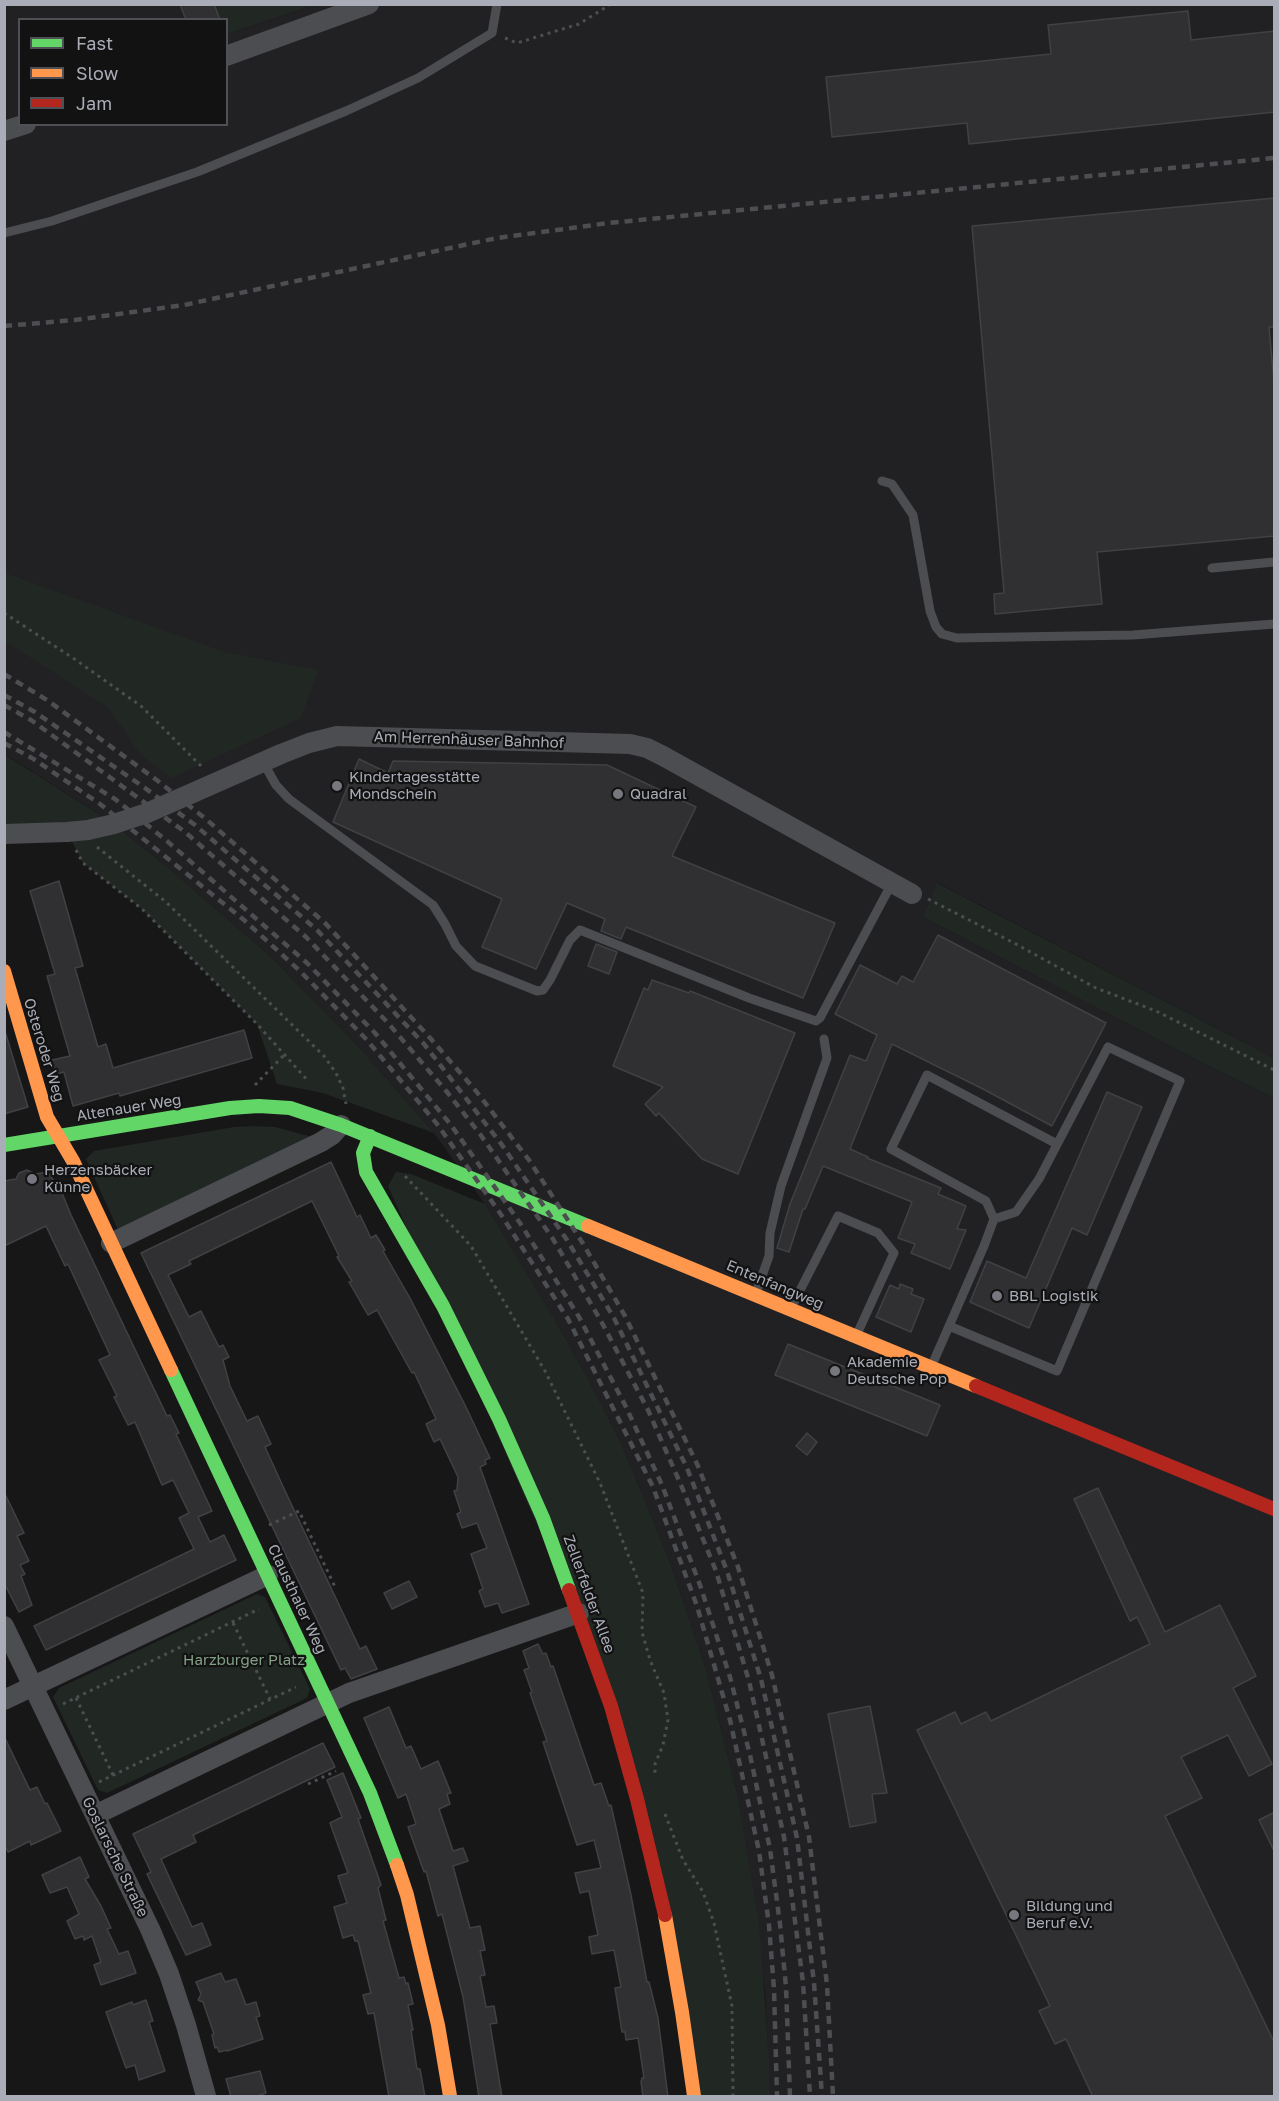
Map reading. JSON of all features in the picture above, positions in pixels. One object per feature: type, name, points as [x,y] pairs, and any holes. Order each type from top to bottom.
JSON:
[{"type":"street","points":[[228,55],[369,4]]},
{"type":"street","points":[[4,131],[20,126]]},
{"type":"street","name":"Am Herrenhäuser Bahnhof","points":[[4,834],[67,832],[114,824],[147,813],[309,743],[337,736],[630,744],[655,752],[912,894]]},
{"type":"street","name":"Osteroder Weg","points":[[4,971],[47,1117],[58,1136]]},
{"type":"street","name":"Entenfangweg","points":[[259,1106],[343,1115],[369,1136],[1275,1509]]},
{"type":"street","name":"Altenauer Weg","points":[[4,1145],[230,1108],[259,1106]]},
{"type":"street","points":[[111,1243],[321,1142],[332,1135],[343,1115]]},
{"type":"street","name":"Clausthaler Weg","points":[[58,1136],[73,1161],[329,1703],[392,1848],[438,2025],[450,2097]]},
{"type":"street","name":"Zellerfelder Allee","points":[[369,1136],[363,1153],[366,1172],[443,1306],[499,1419],[543,1518],[579,1613],[614,1716],[638,1799],[663,1905],[694,2097]]},
{"type":"street","points":[[4,1700],[268,1575]]},
{"type":"street","points":[[95,1815],[349,1694],[579,1613]]},
{"type":"street","name":"Goslarsche Straße","points":[[4,1626],[82,1790],[133,1890],[169,1974],[206,2097]]},
{"type":"lane","points":[[4,233],[52,221],[139,193],[268,144],[418,78],[492,33],[497,4]]},
{"type":"lane","points":[[882,481],[892,484],[913,515],[930,611],[936,627],[942,634],[957,638],[1133,635],[1275,624]]},
{"type":"lane","points":[[1212,568],[1275,562]]},
{"type":"lane","points":[[263,762],[276,785],[289,799],[433,905],[446,924],[456,946],[475,966],[537,991],[543,990],[570,940],[580,930],[748,998],[816,1021],[820,1018],[892,883]]},
{"type":"lane","points":[[755,1295],[769,1256],[770,1233],[781,1186],[827,1058],[824,1039]]},
{"type":"lane","points":[[949,1326],[1057,1371],[1180,1081],[1108,1047],[1039,1179],[1016,1212],[994,1218]]},
{"type":"lane","points":[[931,1367],[994,1218],[986,1201],[891,1149],[927,1075],[1056,1144]]},
{"type":"lane","points":[[790,1310],[838,1216],[878,1233],[894,1253],[856,1337]]},
{"type":"path","points":[[492,33],[517,43],[579,24],[611,4]]},
{"type":"path","points":[[4,613],[141,706],[204,769],[211,785]]},
{"type":"path","points":[[88,830],[93,843],[166,902],[324,1056],[343,1088],[343,1115]]},
{"type":"path","points":[[67,832],[83,863],[142,909],[257,1024],[309,1082]]},
{"type":"path","points":[[912,894],[930,900],[1096,988],[1156,1011],[1275,1070]]},
{"type":"path","points":[[249,1090],[285,1054]]},
{"type":"path","points":[[396,1147],[400,1170],[471,1246],[545,1371],[600,1484],[621,1535],[643,1593],[642,1632],[650,1660],[664,1693],[668,1720],[663,1745],[655,1764],[655,1778]]},
{"type":"path","points":[[249,1535],[300,1511],[335,1587]]},
{"type":"path","points":[[45,1713],[279,1600]]},
{"type":"path","points":[[232,1622],[270,1699]]},
{"type":"path","points":[[82,1790],[316,1677]]},
{"type":"path","points":[[75,1698],[113,1775]]},
{"type":"path","points":[[308,1784],[356,1762]]},
{"type":"path","points":[[662,1805],[680,1852],[703,1892],[714,1923],[732,2006],[733,2097]]},
{"type":"shaded area","points":[[4,5],[214,5],[220,18],[18,18],[18,126],[228,126],[228,34],[313,5],[1274,5],[1274,1058],[938,883],[923,917],[1274,1098],[1274,2096],[770,2096],[765,1992],[737,1793],[706,1669],[668,1557],[620,1441],[554,1318],[485,1204],[434,1133],[358,1046],[272,958],[172,871],[114,824],[5,754]]},
{"type":"green space","points":[[214,5],[313,5],[228,34],[228,18],[220,18]]},
{"type":"green space","points":[[5,573],[224,652],[318,670],[301,718],[171,778],[140,754],[109,708],[5,641]]},
{"type":"green space","points":[[4,754],[114,824],[272,958],[358,1046],[434,1133],[323,1093],[277,1084],[257,1024],[142,909],[83,863],[67,832],[5,834]]},
{"type":"green space","points":[[937,883],[1274,1058],[1274,1098],[923,917]]},
{"type":"green space","points":[[234,1127],[275,1127],[312,1137],[119,1232],[86,1159],[94,1151]]},
{"type":"green space","points":[[396,1172],[411,1174],[485,1204],[587,1377],[620,1441],[668,1557],[706,1669],[737,1793],[759,1924],[770,2096],[700,2096],[616,1704],[388,1186]]},
{"type":"green space","name":"Harzburger Platz","points":[[257,1594],[265,1597],[310,1689],[307,1698],[107,1793],[98,1790],[53,1697],[59,1688]]},
{"type":"building","points":[[180,4],[214,4],[219,18],[185,18]]},
{"type":"building","points":[[1188,11],[1191,40],[1275,31],[1275,112],[969,144],[967,123],[832,137],[826,77],[1051,54],[1048,25]]},
{"type":"building","points":[[1275,198],[1275,327],[1269,327],[1275,393],[1275,536],[1097,552],[1102,604],[995,614],[994,594],[1004,593],[972,226]]},
{"type":"building","points":[[359,759],[388,773],[393,761],[607,765],[696,807],[672,856],[835,923],[803,998],[626,927],[621,939],[601,931],[605,919],[567,903],[536,969],[482,947],[502,899],[333,822]]},
{"type":"building","points":[[59,881],[83,966],[75,968],[98,1047],[106,1044],[113,1068],[244,1030],[252,1058],[120,1096],[119,1093],[73,1106],[64,1072],[56,1074],[52,1060],[70,1056],[47,976],[55,974],[30,891]]},
{"type":"building","points":[[938,935],[1106,1023],[1052,1126],[892,1044],[850,1149],[941,1188],[938,1194],[966,1206],[957,1229],[966,1230],[950,1269],[911,1253],[915,1244],[898,1238],[912,1202],[823,1166],[805,1209],[803,1209],[789,1252],[777,1248],[790,1204],[850,1055],[866,1061],[877,1035],[835,1014],[860,965],[897,984],[902,976],[913,982]]},
{"type":"building","points":[[596,944],[617,952],[609,974],[588,966]]},
{"type":"building","points":[[652,980],[689,993],[690,991],[795,1033],[738,1174],[702,1159],[659,1113],[656,1116],[645,1104],[663,1087],[613,1066],[644,988],[648,990]]},
{"type":"building","points":[[4,1028],[28,1107],[4,1114]]},
{"type":"building","points":[[1107,1092],[1142,1107],[1087,1235],[1072,1228],[1029,1328],[970,1302],[987,1261],[1026,1278]]},
{"type":"building","points":[[331,1162],[357,1217],[360,1215],[371,1238],[376,1235],[385,1250],[383,1251],[411,1300],[490,1458],[485,1460],[486,1464],[480,1467],[529,1604],[502,1613],[498,1603],[485,1607],[479,1591],[483,1589],[471,1554],[487,1548],[477,1523],[462,1528],[457,1514],[461,1512],[454,1491],[457,1490],[458,1477],[440,1439],[434,1442],[426,1424],[436,1419],[414,1372],[412,1373],[377,1310],[368,1315],[349,1282],[352,1281],[337,1257],[339,1256],[312,1201],[189,1261],[191,1264],[168,1275],[189,1317],[201,1311],[219,1347],[223,1345],[229,1357],[223,1360],[230,1386],[247,1421],[258,1416],[271,1444],[265,1447],[286,1493],[360,1649],[366,1646],[377,1669],[351,1679],[345,1668],[341,1670],[141,1253]]},
{"type":"building","points":[[27,1170],[35,1174],[48,1172],[62,1193],[167,1416],[170,1415],[179,1433],[176,1434],[212,1511],[198,1517],[210,1542],[224,1535],[236,1560],[46,1650],[34,1626],[194,1549],[179,1518],[189,1513],[173,1480],[162,1485],[135,1422],[128,1425],[114,1397],[117,1396],[99,1360],[110,1355],[68,1264],[65,1266],[46,1226],[4,1246],[4,1181],[16,1179],[19,1173]]},
{"type":"building","points":[[900,1284],[913,1289],[911,1294],[924,1299],[911,1332],[876,1317],[890,1285],[899,1289]]},
{"type":"building","points":[[788,1344],[940,1405],[927,1436],[775,1375]]},
{"type":"building","points":[[807,1433],[817,1442],[807,1455],[796,1446]]},
{"type":"building","points":[[1098,1488],[1165,1632],[1220,1605],[1256,1676],[1233,1688],[1272,1764],[1249,1776],[1228,1735],[1181,1757],[1202,1798],[1165,1816],[1275,2044],[1275,2097],[1093,2097],[1066,2039],[1055,2044],[1039,2011],[1050,2006],[917,1730],[955,1712],[961,1724],[986,1712],[991,1721],[1150,1644],[1137,1617],[1130,1621],[1074,1499]]},
{"type":"building","points":[[4,1492],[24,1533],[17,1536],[29,1561],[20,1565],[25,1574],[21,1576],[32,1605],[19,1612],[4,1583]]},
{"type":"building","points":[[409,1581],[417,1597],[392,1609],[384,1593]]},
{"type":"building","points":[[538,1644],[543,1654],[546,1653],[551,1667],[553,1666],[594,1785],[601,1783],[609,1806],[611,1805],[647,1982],[649,1982],[658,2018],[668,2097],[643,2097],[641,2082],[644,2078],[638,2038],[626,2040],[625,2032],[622,2032],[615,1988],[621,1987],[614,1950],[592,1954],[589,1937],[598,1935],[589,1891],[580,1893],[575,1873],[601,1868],[594,1840],[577,1845],[543,1742],[547,1741],[530,1693],[532,1692],[524,1670],[529,1668],[523,1651]]},
{"type":"building","points":[[870,1706],[887,1793],[872,1794],[876,1822],[850,1827],[828,1714]]},
{"type":"building","points":[[389,1707],[406,1748],[411,1746],[421,1769],[438,1761],[451,1793],[447,1794],[450,1804],[439,1809],[453,1851],[463,1848],[468,1861],[453,1866],[470,1928],[480,1926],[485,1950],[480,1951],[485,1975],[480,1976],[486,2007],[494,2006],[497,2023],[490,2024],[502,2097],[479,2097],[463,1997],[442,1914],[438,1916],[426,1871],[424,1872],[408,1827],[416,1824],[406,1794],[398,1798],[364,1718]]},
{"type":"building","points":[[4,1736],[30,1790],[37,1787],[61,1831],[31,1845],[30,1841],[8,1852],[4,1844]]},
{"type":"building","points":[[323,1743],[335,1767],[193,1835],[196,1842],[161,1859],[192,1927],[202,1923],[211,1945],[186,1955],[147,1874],[151,1872],[133,1834]]},
{"type":"building","points":[[343,1773],[361,1818],[358,1819],[381,1885],[378,1888],[386,1920],[383,1921],[399,1978],[404,1977],[406,1984],[408,1983],[413,2004],[408,2005],[413,2030],[411,2030],[417,2069],[420,2069],[425,2097],[389,2097],[374,2013],[368,2014],[363,1995],[371,1993],[358,1941],[355,1941],[353,1935],[343,1938],[334,1907],[347,1903],[338,1876],[348,1873],[330,1823],[342,1817],[327,1780]]},
{"type":"building","points":[[1275,1812],[1275,1853],[1259,1820]]},
{"type":"building","points":[[80,1857],[89,1877],[85,1879],[111,1928],[107,1929],[119,1954],[128,1951],[136,1973],[101,1985],[94,1965],[101,1962],[92,1936],[84,1940],[83,1936],[75,1939],[67,1921],[79,1914],[67,1887],[50,1893],[42,1875]]},
{"type":"building","points":[[221,1973],[225,1982],[236,1979],[246,2005],[256,2002],[260,2016],[256,2017],[263,2039],[219,2052],[217,2047],[215,2048],[212,2035],[214,2034],[203,2002],[198,2000],[201,1994],[196,1982]]},
{"type":"building","points":[[146,2000],[153,2021],[149,2022],[165,2071],[139,2080],[135,2065],[126,2068],[106,2012],[132,2002],[133,2005]]},
{"type":"building","points":[[260,2071],[266,2093],[254,2097],[231,2097],[226,2079]]},
{"type":"railway","points":[[4,326],[75,320],[184,305],[497,238],[609,223],[1274,158]]},
{"type":"railway","points":[[4,674],[47,700],[158,781],[207,820],[326,924],[476,1091],[529,1160],[582,1242],[625,1316],[698,1466],[738,1567],[772,1675],[809,1837],[827,1985],[833,2096]]},
{"type":"railway","points":[[4,695],[35,712],[195,825],[317,930],[424,1044],[502,1145],[567,1240],[614,1318],[687,1468],[727,1571],[761,1679],[797,1838],[814,1983],[822,2096]]},
{"type":"railway","points":[[4,705],[31,720],[185,832],[306,937],[388,1023],[480,1134],[553,1239],[601,1321],[648,1410],[681,1485],[716,1571],[749,1681],[784,1837],[803,1982],[810,2096]]},
{"type":"railway","points":[[4,732],[115,799],[167,841],[307,963],[375,1033],[451,1125],[520,1223],[579,1317],[626,1407],[662,1485],[700,1585],[730,1677],[750,1755],[770,1849],[786,1987],[790,2096]]},
{"type":"railway","points":[[4,743],[32,758],[100,804],[244,920],[300,971],[366,1039],[437,1124],[500,1213],[568,1319],[653,1487],[697,1606],[730,1720],[759,1851],[769,1925],[774,1989],[777,2096]]},
{"type":"traffic: fast","points":[[4,1145],[230,1108],[259,1106],[290,1108],[341,1125],[588,1226]]},
{"type":"traffic: fast","points":[[370,1136],[363,1153],[366,1172],[443,1306],[499,1419],[543,1518],[569,1590]]},
{"type":"traffic: fast","points":[[171,1370],[370,1793],[397,1865]]},
{"type":"traffic: slow","points":[[4,971],[47,1117],[73,1161],[171,1370]]},
{"type":"traffic: slow","points":[[588,1226],[976,1386]]},
{"type":"traffic: slow","points":[[397,1865],[407,1895],[438,2025],[450,2096]]},
{"type":"traffic: slow","points":[[665,1915],[694,2096]]},
{"type":"traffic: jam","points":[[976,1386],[1274,1509]]},
{"type":"traffic: jam","points":[[569,1590],[611,1706],[637,1799],[665,1915]]},
{"type":"place","name":"Kindertagesstätte Mondschein","points":[[337,786]]},
{"type":"place","name":"Quadral","points":[[618,794]]},
{"type":"place","name":"Herzensbäcker Künne","points":[[32,1179]]},
{"type":"place","name":"BBL Logistik","points":[[997,1296]]},
{"type":"place","name":"Akademie Deutsche Pop","points":[[835,1371]]},
{"type":"place","name":"Bildung und Beruf e.V.","points":[[1014,1915]]}]
